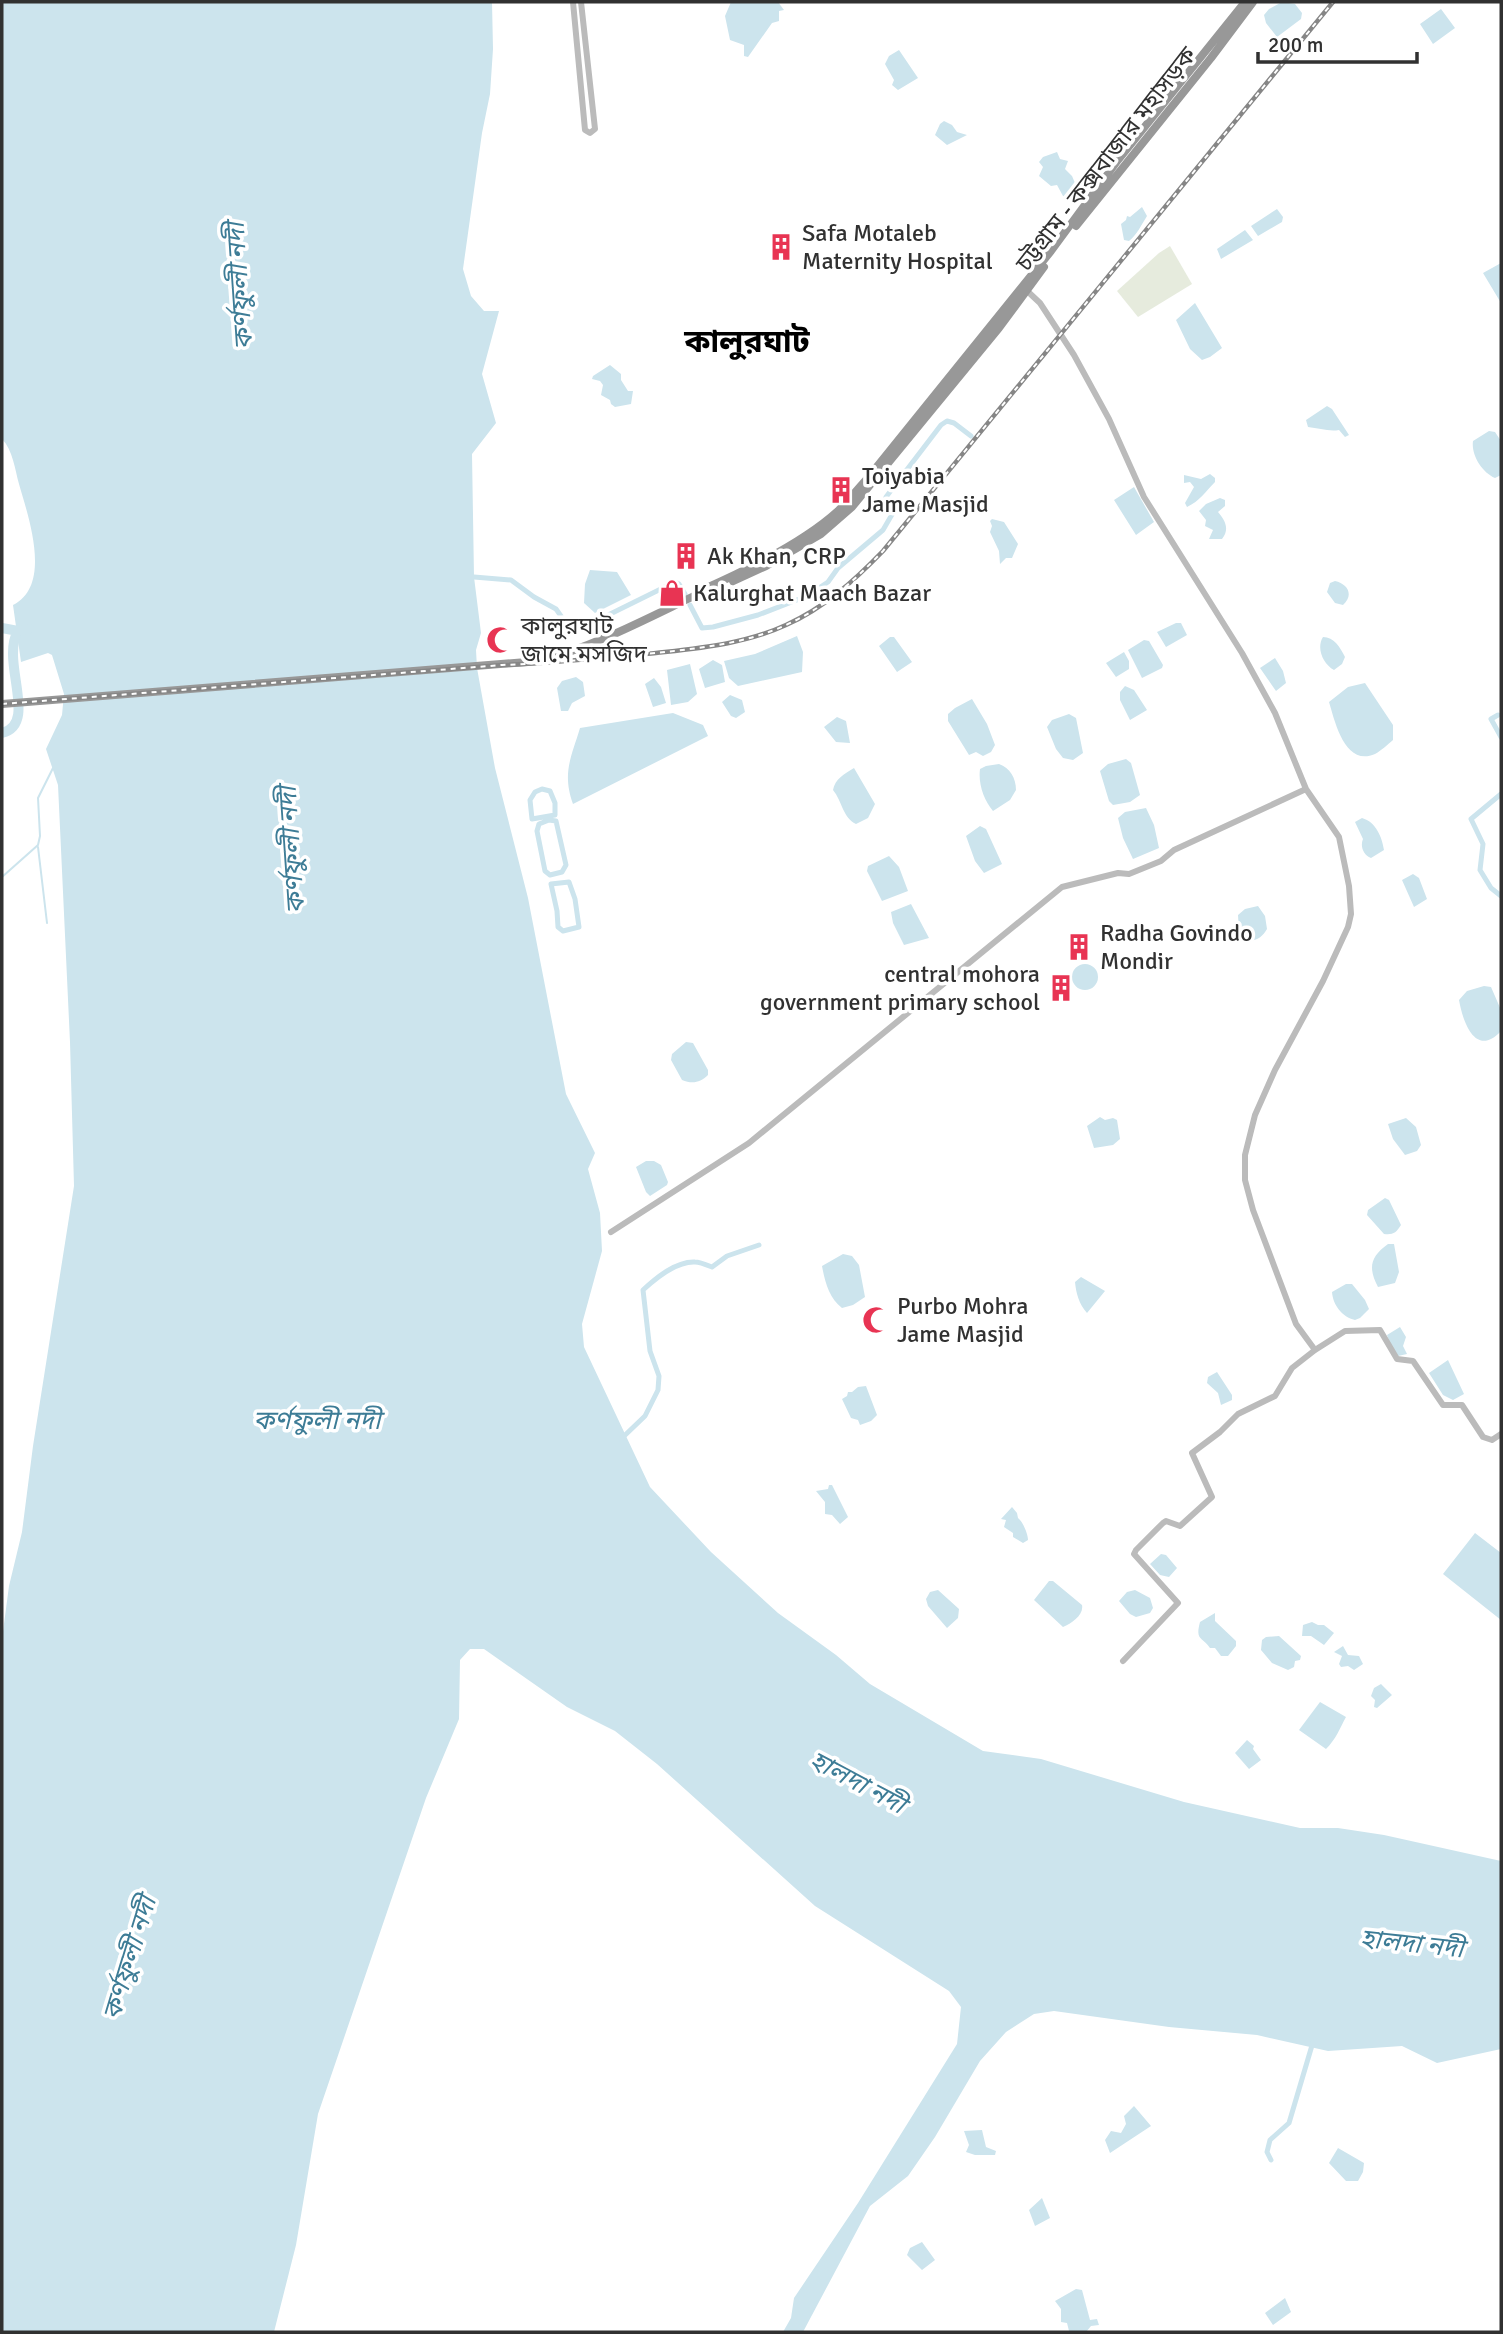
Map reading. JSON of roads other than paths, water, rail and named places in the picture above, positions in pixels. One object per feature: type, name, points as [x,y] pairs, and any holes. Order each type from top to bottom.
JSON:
[{"type":"highway","name":"চট্টগ্রাম - কক্সবাজার মহাসড়ক","points":[[1025,289],[1118,160],[1245,2]]},
{"type":"highway","name":"চট্টগ্রাম - কক্সবাজার মহাসড়ক","points":[[2,704],[539,661],[566,654],[683,601],[773,555],[837,512],[1025,289],[1253,2]]},
{"type":"street","points":[[573,2],[584,130],[590,133],[594,129],[581,2]]},
{"type":"street","points":[[1025,289],[1040,303],[1074,355],[1109,419],[1144,496],[1242,653],[1275,713],[1306,789],[1339,837],[1349,886],[1351,914],[1348,927],[1275,1070],[1255,1115],[1245,1155],[1245,1181],[1253,1210],[1296,1324],[1315,1350]]},
{"type":"street","points":[[611,1232],[749,1143],[1062,887],[1118,873],[1129,874],[1156,864],[1174,850],[1306,789]]},
{"type":"street","points":[[1123,1661],[1178,1602],[1135,1557],[1135,1552],[1163,1523],[1166,1521],[1180,1526],[1212,1497],[1192,1453],[1238,1414],[1275,1396],[1292,1368],[1345,1331],[1380,1330],[1397,1359],[1413,1361],[1443,1405],[1462,1405],[1487,1439],[1492,1440],[1501,1434]]},
{"type":"water","name":"কর্ণফুলী নদী","points":[[2,2],[492,2],[490,94],[463,269],[471,296],[484,311],[499,311],[482,374],[496,423],[472,454],[474,577],[481,633],[476,650],[477,668],[495,768],[528,898],[566,1094],[595,1153],[588,1169],[600,1213],[602,1251],[582,1324],[584,1347],[650,1487],[711,1552],[778,1613],[836,1655],[870,1684],[983,1751],[1041,1759],[1184,1802],[1300,1828],[1338,1828],[1384,1835],[1501,1861],[1501,2049],[1437,2063],[1402,2046],[1328,2051],[1257,2035],[1169,2027],[1054,2011],[1034,2014],[1006,2032],[980,2061],[935,2137],[908,2176],[870,2206],[803,2332],[783,2332],[791,2318],[794,2298],[858,2203],[957,2044],[961,2007],[949,1991],[815,1906],[657,1764],[615,1731],[567,1707],[484,1649],[470,1649],[460,1660],[459,1719],[426,1798],[318,2114],[296,2245],[274,2332],[2,2332],[2,1639],[9,1586],[22,1532],[74,1186],[58,785],[46,749],[62,715],[64,694],[52,655],[48,653],[21,662],[13,605],[25,595],[32,582],[34,549],[32,531],[13,460],[2,439]]},
{"type":"water","points":[[731,2],[778,2],[784,10],[779,11],[779,21],[772,23],[748,57],[744,56],[744,45],[730,40],[725,16]]},
{"type":"water","points":[[1282,2],[1295,4],[1302,13],[1301,19],[1277,37],[1266,23],[1264,15]]},
{"type":"water","points":[[1441,9],[1455,28],[1433,44],[1420,24]]},
{"type":"water","points":[[899,50],[918,78],[898,90],[892,85],[894,80],[885,64],[889,56]]},
{"type":"water","points":[[944,121],[952,125],[957,132],[967,135],[947,145],[935,135]]},
{"type":"water","points":[[1057,152],[1060,159],[1068,161],[1065,169],[1075,183],[1068,198],[1063,196],[1057,185],[1051,186],[1039,176],[1043,167],[1039,162],[1043,157]]},
{"type":"water","points":[[1142,207],[1147,216],[1132,239],[1124,240],[1121,224],[1127,216],[1130,217]]},
{"type":"water","points":[[1277,209],[1283,217],[1282,222],[1258,236],[1251,226]]},
{"type":"water","points":[[1245,230],[1253,240],[1221,259],[1217,249]]},
{"type":"water","points":[[1501,263],[1501,303],[1483,273]]},
{"type":"water","points":[[1195,303],[1222,348],[1202,360],[1190,349],[1176,320]]},
{"type":"water","points":[[610,365],[621,374],[621,380],[628,391],[633,391],[631,404],[615,407],[601,395],[603,385],[600,381],[592,379]]},
{"type":"water","points":[[1327,406],[1332,409],[1349,435],[1345,437],[1339,430],[1308,427],[1306,420]]},
{"type":"water","points":[[1489,431],[1495,432],[1501,441],[1501,475],[1495,478],[1478,462],[1473,446],[1473,441]]},
{"type":"water","points":[[1210,474],[1215,478],[1215,482],[1187,507],[1185,503],[1194,487],[1190,482],[1184,483],[1184,475],[1201,479]]},
{"type":"water","points":[[1134,487],[1154,522],[1136,535],[1114,500]]},
{"type":"water","points":[[1220,498],[1225,500],[1225,506],[1218,512],[1224,521],[1226,532],[1222,539],[1209,539],[1213,530],[1205,526],[1206,520],[1199,511],[1206,504]]},
{"type":"water","points":[[992,519],[1004,522],[1018,544],[1012,558],[1006,558],[1000,564],[999,551],[990,532]]},
{"type":"water","points":[[590,570],[617,572],[631,595],[595,613],[584,603],[585,584]]},
{"type":"water","points":[[1335,581],[1348,590],[1348,597],[1343,605],[1335,603],[1327,592],[1330,583]]},
{"type":"water","points":[[1181,623],[1187,635],[1166,647],[1157,632]]},
{"type":"water","points":[[797,636],[803,652],[802,672],[738,686],[729,678],[724,661],[755,654]]},
{"type":"water","points":[[894,637],[912,662],[897,672],[879,646]]},
{"type":"water","points":[[1323,637],[1339,646],[1345,657],[1342,664],[1334,670],[1322,655],[1320,646]]},
{"type":"water","points":[[1144,640],[1149,641],[1163,665],[1142,678],[1128,650]]},
{"type":"water","points":[[1124,652],[1129,661],[1129,669],[1116,677],[1106,663]]},
{"type":"water","points":[[1275,658],[1286,683],[1276,691],[1260,668]]},
{"type":"water","points":[[713,660],[722,665],[725,682],[705,688],[699,669]]},
{"type":"water","points":[[690,664],[697,694],[688,702],[671,705],[667,670]]},
{"type":"water","points":[[576,677],[583,682],[585,696],[572,703],[568,711],[561,711],[557,688],[562,681]]},
{"type":"water","points":[[654,678],[661,687],[666,703],[653,707],[645,684]]},
{"type":"water","points":[[1365,683],[1393,725],[1393,740],[1377,753],[1365,756],[1349,749],[1343,740],[1329,702],[1348,687]]},
{"type":"water","points":[[1125,686],[1134,690],[1147,710],[1130,720],[1120,700],[1120,692]]},
{"type":"water","points":[[730,695],[742,700],[745,712],[736,718],[731,716],[722,702]]},
{"type":"water","points":[[972,699],[987,724],[995,745],[991,752],[983,756],[976,752],[969,755],[948,721],[948,714]]},
{"type":"water","points":[[673,713],[703,725],[708,736],[573,804],[568,774],[580,728]]},
{"type":"water","points":[[1069,714],[1076,718],[1083,753],[1073,760],[1063,758],[1047,727],[1052,720]]},
{"type":"water","points":[[837,717],[846,721],[850,743],[836,742],[824,727]]},
{"type":"water","points":[[1126,759],[1131,763],[1140,795],[1130,802],[1113,805],[1109,801],[1100,771],[1108,764]]},
{"type":"water","points":[[999,764],[1012,774],[1016,790],[1010,800],[993,811],[982,792],[980,769]]},
{"type":"water","points":[[854,768],[875,804],[868,818],[856,824],[845,814],[833,790],[838,780]]},
{"type":"water","points":[[1146,808],[1154,825],[1159,848],[1133,859],[1123,838],[1118,818],[1125,812]]},
{"type":"water","points":[[1362,818],[1375,826],[1383,845],[1384,850],[1371,858],[1363,850],[1363,839],[1355,822]]},
{"type":"water","points":[[980,826],[986,829],[1002,864],[984,873],[975,861],[966,836]]},
{"type":"water","points":[[889,856],[899,867],[908,891],[882,901],[867,871],[868,866]]},
{"type":"water","points":[[1413,874],[1419,878],[1427,899],[1414,907],[1402,880]]},
{"type":"water","points":[[911,904],[929,938],[904,945],[893,923],[891,912]]},
{"type":"water","points":[[1258,906],[1265,916],[1267,929],[1259,938],[1246,940],[1239,932],[1238,915],[1245,909]]},
{"type":"water","points":[[1085,964],[1094,968],[1098,977],[1094,986],[1085,990],[1076,986],[1072,977],[1076,968]]},
{"type":"water","points":[[1484,986],[1491,987],[1501,1010],[1501,1031],[1484,1041],[1478,1039],[1467,1027],[1459,1000],[1467,991]]},
{"type":"water","points":[[686,1042],[693,1043],[708,1070],[708,1075],[699,1081],[682,1080],[671,1060],[672,1054]]},
{"type":"water","points":[[1100,1117],[1117,1120],[1120,1139],[1113,1145],[1094,1148],[1087,1126]]},
{"type":"water","points":[[1406,1118],[1416,1127],[1421,1145],[1417,1151],[1405,1155],[1393,1139],[1388,1124]]},
{"type":"water","points":[[646,1161],[661,1165],[668,1182],[650,1196],[636,1167]]},
{"type":"water","points":[[1385,1198],[1389,1200],[1401,1225],[1396,1232],[1390,1234],[1384,1234],[1367,1215],[1368,1210]]},
{"type":"water","points":[[1388,1244],[1394,1244],[1399,1272],[1395,1283],[1378,1287],[1372,1263]]},
{"type":"water","points":[[843,1254],[852,1256],[859,1265],[865,1297],[842,1308],[831,1295],[822,1266]]},
{"type":"water","points":[[1081,1277],[1105,1291],[1087,1313],[1075,1286],[1075,1282]]},
{"type":"water","points":[[1346,1284],[1352,1284],[1369,1309],[1355,1320],[1342,1313],[1333,1297],[1332,1292]]},
{"type":"water","points":[[1400,1327],[1406,1337],[1403,1346],[1407,1354],[1398,1356],[1387,1335]]},
{"type":"water","points":[[1448,1360],[1464,1394],[1453,1400],[1443,1395],[1429,1373]]},
{"type":"water","points":[[1217,1372],[1232,1395],[1232,1400],[1221,1405],[1218,1393],[1207,1383],[1208,1377]]},
{"type":"water","points":[[866,1386],[877,1415],[871,1421],[860,1425],[858,1420],[851,1418],[842,1399],[848,1392]]},
{"type":"water","points":[[829,1485],[832,1485],[848,1517],[840,1524],[832,1515],[825,1514],[825,1502],[816,1491],[828,1489]]},
{"type":"water","points":[[1012,1507],[1027,1535],[1028,1540],[1023,1543],[1013,1537],[1013,1533],[1004,1527],[1006,1520],[1001,1519]]},
{"type":"water","points":[[1475,1533],[1501,1553],[1501,1620],[1443,1574]]},
{"type":"water","points":[[1161,1554],[1166,1555],[1177,1568],[1169,1577],[1160,1575],[1150,1564]]},
{"type":"water","points":[[1049,1581],[1053,1581],[1082,1605],[1079,1615],[1063,1627],[1034,1600]]},
{"type":"water","points":[[938,1590],[959,1609],[958,1618],[947,1628],[928,1606],[926,1599],[930,1592]]},
{"type":"water","points":[[1135,1590],[1150,1598],[1153,1608],[1150,1613],[1136,1617],[1119,1601],[1127,1592]]},
{"type":"water","points":[[1215,1613],[1215,1621],[1236,1641],[1236,1646],[1228,1656],[1221,1656],[1199,1635],[1200,1622]]},
{"type":"water","points":[[1312,1622],[1324,1625],[1334,1633],[1324,1645],[1311,1636],[1302,1636],[1303,1625]]},
{"type":"water","points":[[1279,1636],[1301,1656],[1300,1660],[1295,1661],[1294,1667],[1288,1670],[1272,1663],[1261,1650],[1262,1640]]},
{"type":"water","points":[[1343,1646],[1348,1655],[1359,1656],[1363,1664],[1354,1670],[1348,1666],[1341,1667],[1339,1664],[1342,1656],[1334,1652]]},
{"type":"water","points":[[1381,1684],[1392,1695],[1377,1708],[1374,1707],[1375,1700],[1371,1696],[1374,1688]]},
{"type":"water","points":[[1320,1702],[1346,1717],[1326,1749],[1299,1730]]},
{"type":"water","points":[[1247,1740],[1254,1746],[1253,1749],[1261,1760],[1249,1769],[1235,1753]]},
{"type":"water","points":[[1134,2106],[1151,2126],[1110,2153],[1105,2140],[1111,2131],[1121,2133],[1126,2124],[1124,2116]]},
{"type":"water","points":[[982,2130],[986,2147],[996,2151],[995,2155],[966,2152],[969,2145],[964,2131]]},
{"type":"water","points":[[1338,2148],[1364,2163],[1358,2181],[1346,2181],[1329,2163]]},
{"type":"water","points":[[1042,2198],[1050,2218],[1035,2226],[1029,2210]]},
{"type":"water","points":[[922,2242],[935,2260],[922,2270],[907,2255],[910,2248]]},
{"type":"water","points":[[1076,2289],[1082,2290],[1090,2320],[1097,2319],[1099,2325],[1091,2326],[1086,2332],[1069,2331],[1067,2323],[1061,2322],[1061,2309],[1055,2301]]},
{"type":"water","points":[[1285,2298],[1291,2312],[1273,2325],[1265,2313]]},
{"type":"waterway","points":[[690,605],[702,628],[758,615],[807,596],[828,582],[838,568],[883,530],[894,511],[886,497],[941,425],[947,421],[954,423],[971,436]]},
{"type":"waterway","points":[[474,577],[511,580],[556,609],[568,626],[594,622],[675,582],[685,594]]},
{"type":"waterway","points":[[2,628],[18,631],[29,629]]},
{"type":"waterway","points":[[2,733],[13,727],[18,717],[13,658],[18,631]]},
{"type":"waterway","points":[[1498,715],[1491,719],[1501,737]]},
{"type":"waterway","points":[[2,877],[38,845],[38,798],[53,768]]},
{"type":"waterway","points":[[542,789],[550,791],[555,803],[555,815],[532,819],[530,800],[535,792],[542,789]]},
{"type":"waterway","points":[[1501,794],[1471,819],[1483,844],[1480,870],[1491,888],[1501,896]]},
{"type":"waterway","points":[[549,820],[556,821],[566,865],[562,872],[550,875],[545,871],[537,831],[539,824],[549,820]]},
{"type":"waterway","points":[[38,847],[47,923]]},
{"type":"waterway","points":[[569,882],[575,899],[579,927],[563,931],[558,927],[551,884],[569,882]]},
{"type":"waterway","points":[[621,1439],[645,1416],[658,1390],[659,1376],[650,1351],[643,1290],[681,1264],[697,1262],[712,1267],[727,1256],[759,1245]]},
{"type":"waterway","points":[[1271,2160],[1267,2152],[1270,2140],[1289,2123],[1313,2042]]},
{"type":"railway","points":[[2,704],[656,653],[755,637],[800,618],[838,593],[883,551],[1333,2]]},
{"type":"place","name":"Safa Motaleb Maternity Hospital","points":[[781,247]]},
{"type":"place","name":"Toiyabia Jame Masjid","points":[[841,490]]},
{"type":"place","name":"Ak Khan, CRP","points":[[686,556]]},
{"type":"place","name":"Kalurghat Maach Bazar","points":[[672,593]]},
{"type":"place","name":"কালুরঘাট জামে মসজিদ","points":[[500,640]]},
{"type":"place","name":"Radha Govindo Mondir","points":[[1079,947]]},
{"type":"place","name":"central mohora government primary school","points":[[1061,988]]},
{"type":"place","name":"Purbo Mohra Jame Masjid","points":[[876,1320]]},
{"type":"district","name":"কালুরঘাট","points":[[747,341]]},
{"type":"water label","name":"হালদা নদী","points":[[858,1782]]},
{"type":"water label","name":"হালদা নদী","points":[[1412,1943]]}]
